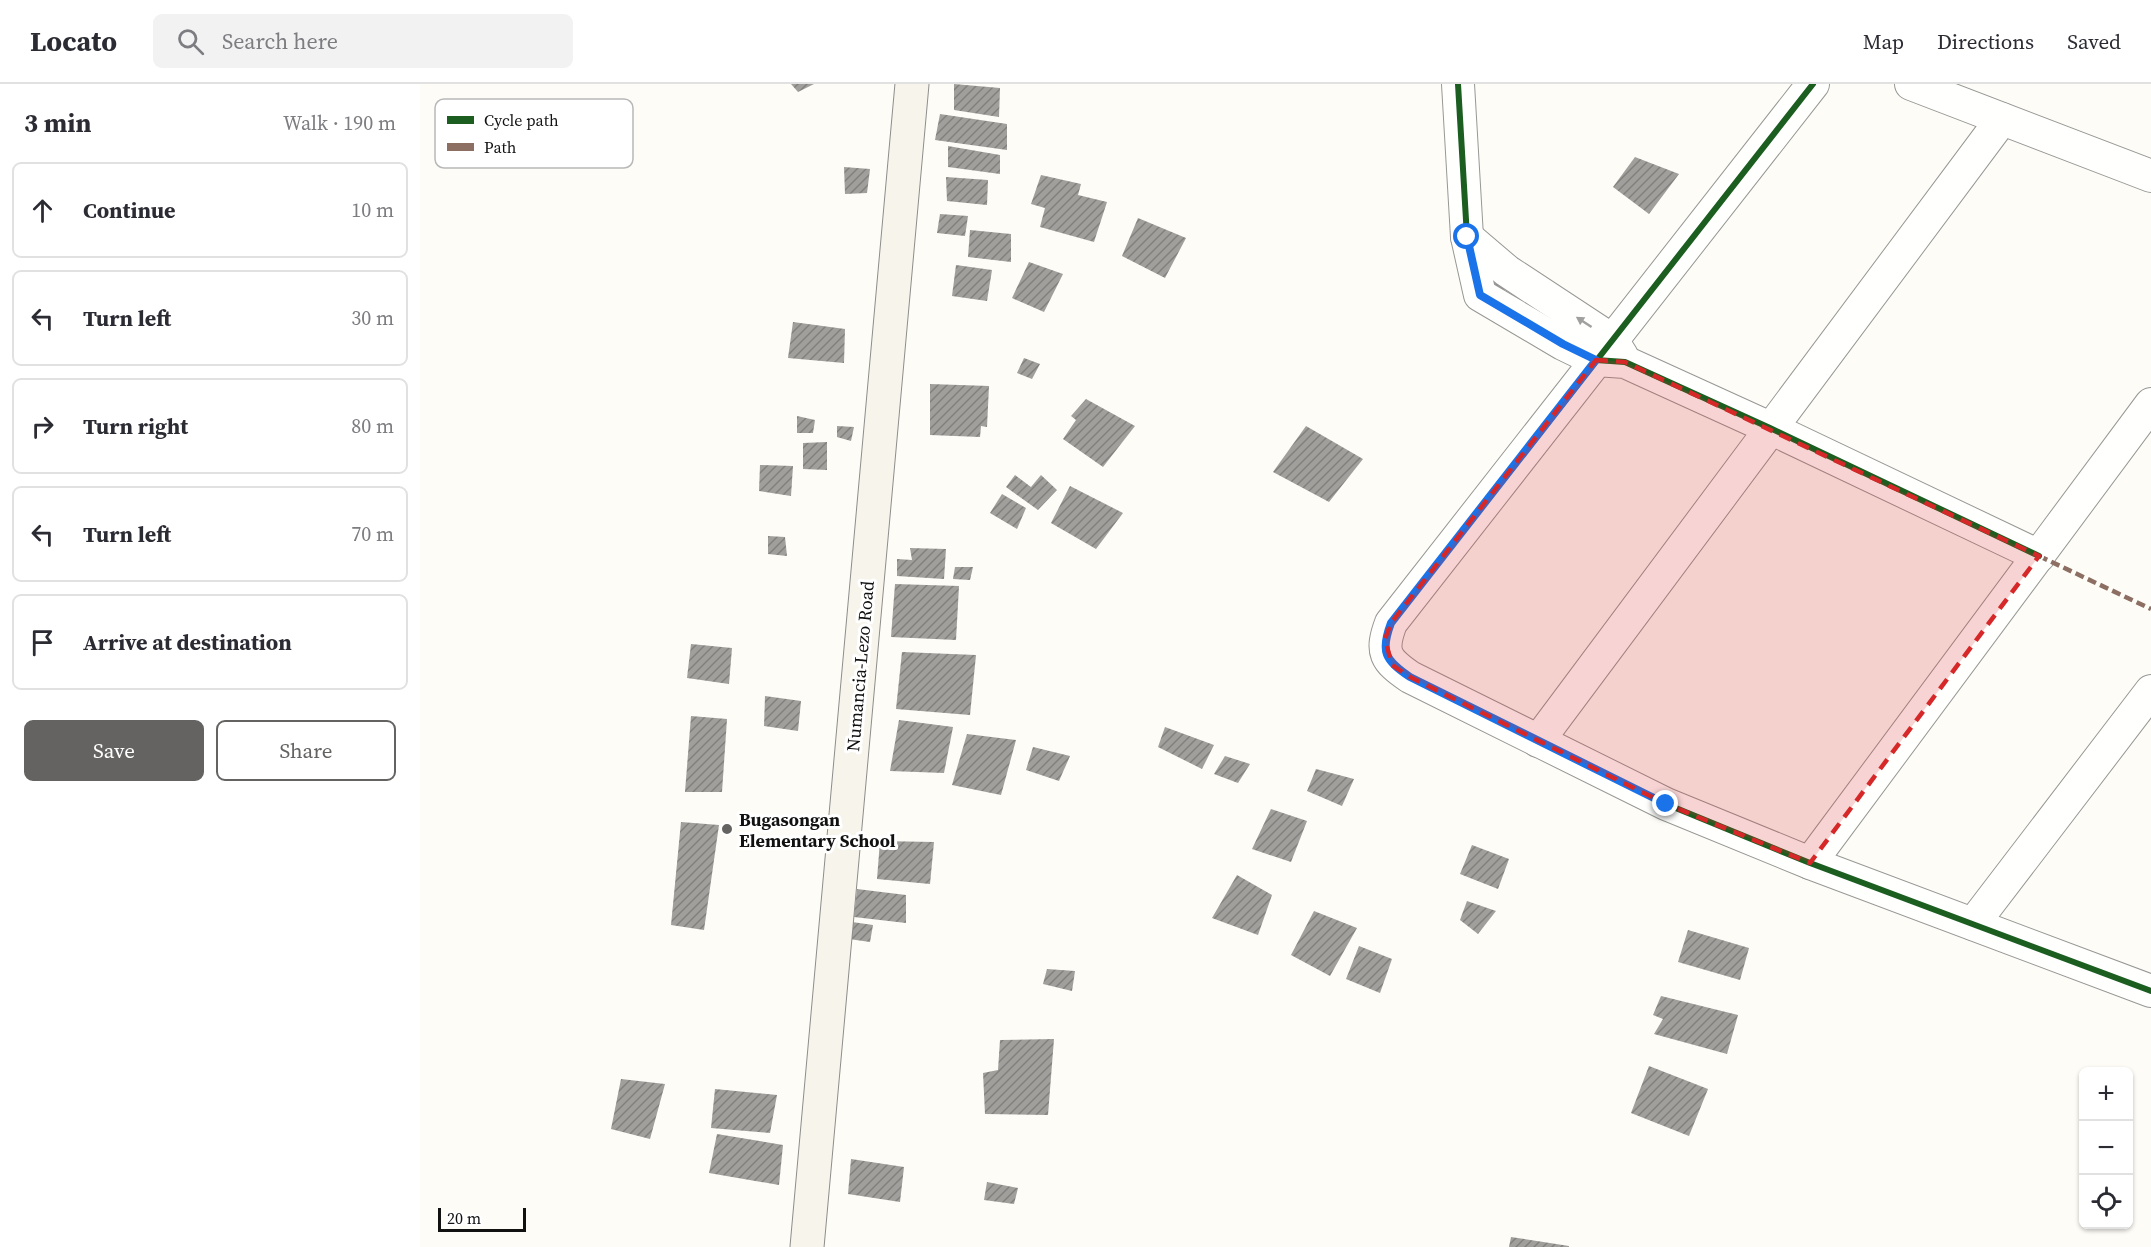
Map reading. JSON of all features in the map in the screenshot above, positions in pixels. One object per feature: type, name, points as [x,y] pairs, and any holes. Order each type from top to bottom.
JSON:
[{"type":"main road","name":"Numancia-Lezo Road","points":[[807,1247],[912,84]]},
{"type":"street","points":[[1458,84],[1467,237],[1480,295],[1563,344],[1611,354],[2039,556]]},
{"type":"street","points":[[1813,84],[1611,354],[1391,623],[1385,639],[1386,652],[1392,665],[1410,677],[1666,804],[1810,863],[1973,924],[2147,984]]},
{"type":"street","points":[[1911,84],[2151,176]]},
{"type":"street","points":[[1538,741],[2002,119]]},
{"type":"street","points":[[1810,863],[2151,404]]},
{"type":"street","points":[[1973,924],[2151,691]]},
{"type":"highlighted area","points":[[1596,360],[1625,362],[2039,556],[1810,863],[1666,804],[1410,677],[1392,665],[1385,639],[1391,623]]},
{"type":"building","points":[[791,84],[814,84],[798,92]]},
{"type":"building","points":[[954,84],[1000,88],[999,117],[954,110]]},
{"type":"building","points":[[940,114],[1007,124],[1007,150],[935,140]]},
{"type":"building","points":[[948,146],[1000,155],[1000,174],[948,167]]},
{"type":"building","points":[[1635,157],[1679,174],[1649,214],[1613,187]]},
{"type":"building","points":[[844,167],[870,169],[867,193],[845,194]]},
{"type":"building","points":[[1041,175],[1081,184],[1078,195],[1107,202],[1094,242],[1040,227],[1045,208],[1031,204]]},
{"type":"building","points":[[946,177],[988,180],[987,205],[947,201]]},
{"type":"building","points":[[940,214],[968,216],[965,236],[937,233]]},
{"type":"building","points":[[1138,218],[1186,238],[1165,278],[1122,256]]},
{"type":"building","points":[[970,230],[1011,234],[1011,262],[968,257]]},
{"type":"building","points":[[1029,262],[1063,274],[1044,312],[1012,298]]},
{"type":"building","points":[[956,265],[992,270],[987,301],[952,296]]},
{"type":"building","points":[[1494,273],[1509,284],[1500,295],[1486,284]]},
{"type":"building","points":[[793,322],[845,329],[844,363],[788,358]]},
{"type":"building","points":[[1024,358],[1040,364],[1032,379],[1017,373]]},
{"type":"building","points":[[930,384],[989,386],[987,427],[981,426],[980,437],[930,435]]},
{"type":"building","points":[[1086,399],[1135,426],[1103,467],[1063,439],[1076,420],[1071,416]]},
{"type":"building","points":[[797,416],[815,420],[813,433],[797,433]]},
{"type":"building","points":[[837,426],[854,427],[851,441],[837,437]]},
{"type":"building","points":[[1306,426],[1363,459],[1329,502],[1273,472]]},
{"type":"building","points":[[827,442],[827,470],[803,469],[803,443]]},
{"type":"building","points":[[760,465],[793,466],[791,496],[759,491]]},
{"type":"building","points":[[1015,475],[1031,487],[1041,475],[1057,490],[1038,510],[1006,487]]},
{"type":"building","points":[[1070,486],[1123,513],[1096,549],[1051,523]]},
{"type":"building","points":[[1002,494],[1026,508],[1017,529],[990,513]]},
{"type":"building","points":[[768,536],[785,537],[787,556],[768,554]]},
{"type":"building","points":[[910,548],[946,549],[944,579],[897,576],[897,559],[912,560]]},
{"type":"building","points":[[955,567],[973,567],[970,580],[953,579]]},
{"type":"building","points":[[895,584],[959,586],[956,640],[891,637]]},
{"type":"building","points":[[691,644],[732,648],[729,684],[687,678]]},
{"type":"building","points":[[902,652],[976,655],[970,715],[896,709]]},
{"type":"building","points":[[765,696],[801,701],[798,731],[764,726]]},
{"type":"building","points":[[691,716],[727,719],[722,792],[685,792]]},
{"type":"building","points":[[899,720],[953,727],[944,773],[890,771]]},
{"type":"building","points":[[1165,727],[1214,745],[1202,769],[1158,747]]},
{"type":"building","points":[[967,734],[1016,740],[1001,795],[952,785]]},
{"type":"building","points":[[1033,747],[1070,756],[1059,781],[1026,770]]},
{"type":"building","points":[[1225,756],[1250,764],[1238,783],[1214,774]]},
{"type":"building","points":[[1316,769],[1354,779],[1342,806],[1307,791]]},
{"type":"building","points":[[1271,809],[1307,821],[1291,862],[1252,849]]},
{"type":"building","points":[[681,822],[719,825],[704,930],[671,925]]},
{"type":"building","points":[[880,841],[934,842],[930,884],[877,879]]},
{"type":"building","points":[[1472,845],[1509,859],[1498,889],[1460,874]]},
{"type":"building","points":[[1237,875],[1272,895],[1258,935],[1212,918]]},
{"type":"building","points":[[857,889],[906,895],[906,923],[854,917]]},
{"type":"building","points":[[1467,901],[1496,911],[1478,934],[1460,920]]},
{"type":"building","points":[[1314,911],[1357,928],[1330,976],[1291,955]]},
{"type":"building","points":[[852,922],[873,925],[870,942],[849,939]]},
{"type":"building","points":[[1688,930],[1749,948],[1740,980],[1678,962]]},
{"type":"building","points":[[1359,946],[1392,959],[1380,993],[1346,979]]},
{"type":"building","points":[[1047,969],[1075,971],[1072,991],[1043,984]]},
{"type":"building","points":[[1661,996],[1738,1015],[1727,1054],[1654,1034],[1663,1019],[1653,1015]]},
{"type":"building","points":[[1054,1039],[1048,1115],[985,1114],[983,1073],[998,1070],[1000,1040]]},
{"type":"building","points":[[1649,1066],[1708,1089],[1689,1136],[1631,1113]]},
{"type":"building","points":[[621,1079],[665,1084],[650,1139],[611,1129]]},
{"type":"building","points":[[715,1089],[777,1095],[770,1133],[711,1128]]},
{"type":"building","points":[[717,1134],[783,1145],[779,1185],[709,1173]]},
{"type":"building","points":[[851,1159],[904,1167],[900,1202],[848,1194]]},
{"type":"building","points":[[987,1182],[1018,1188],[1014,1204],[984,1200]]},
{"type":"building","points":[[1511,1237],[1569,1246],[1569,1247],[1509,1247]]},
{"type":"marked path","points":[[2039,556],[2151,609]]},
{"type":"cycle path","points":[[1458,84],[1467,237],[1480,295],[1563,344],[1596,360],[1625,362],[2039,556]]},
{"type":"cycle path","points":[[1813,84],[1391,623],[1386,641],[1387,654],[1390,660],[1410,677],[1666,804],[1810,863],[2151,991]]},
{"type":"place","name":"Bugasongan Elementary School","points":[[727,829]]},
{"type":"route","points":[[1467,237],[1480,295],[1563,344],[1596,360],[1391,623],[1385,639],[1386,652],[1392,665],[1410,677],[1666,804]]}]
